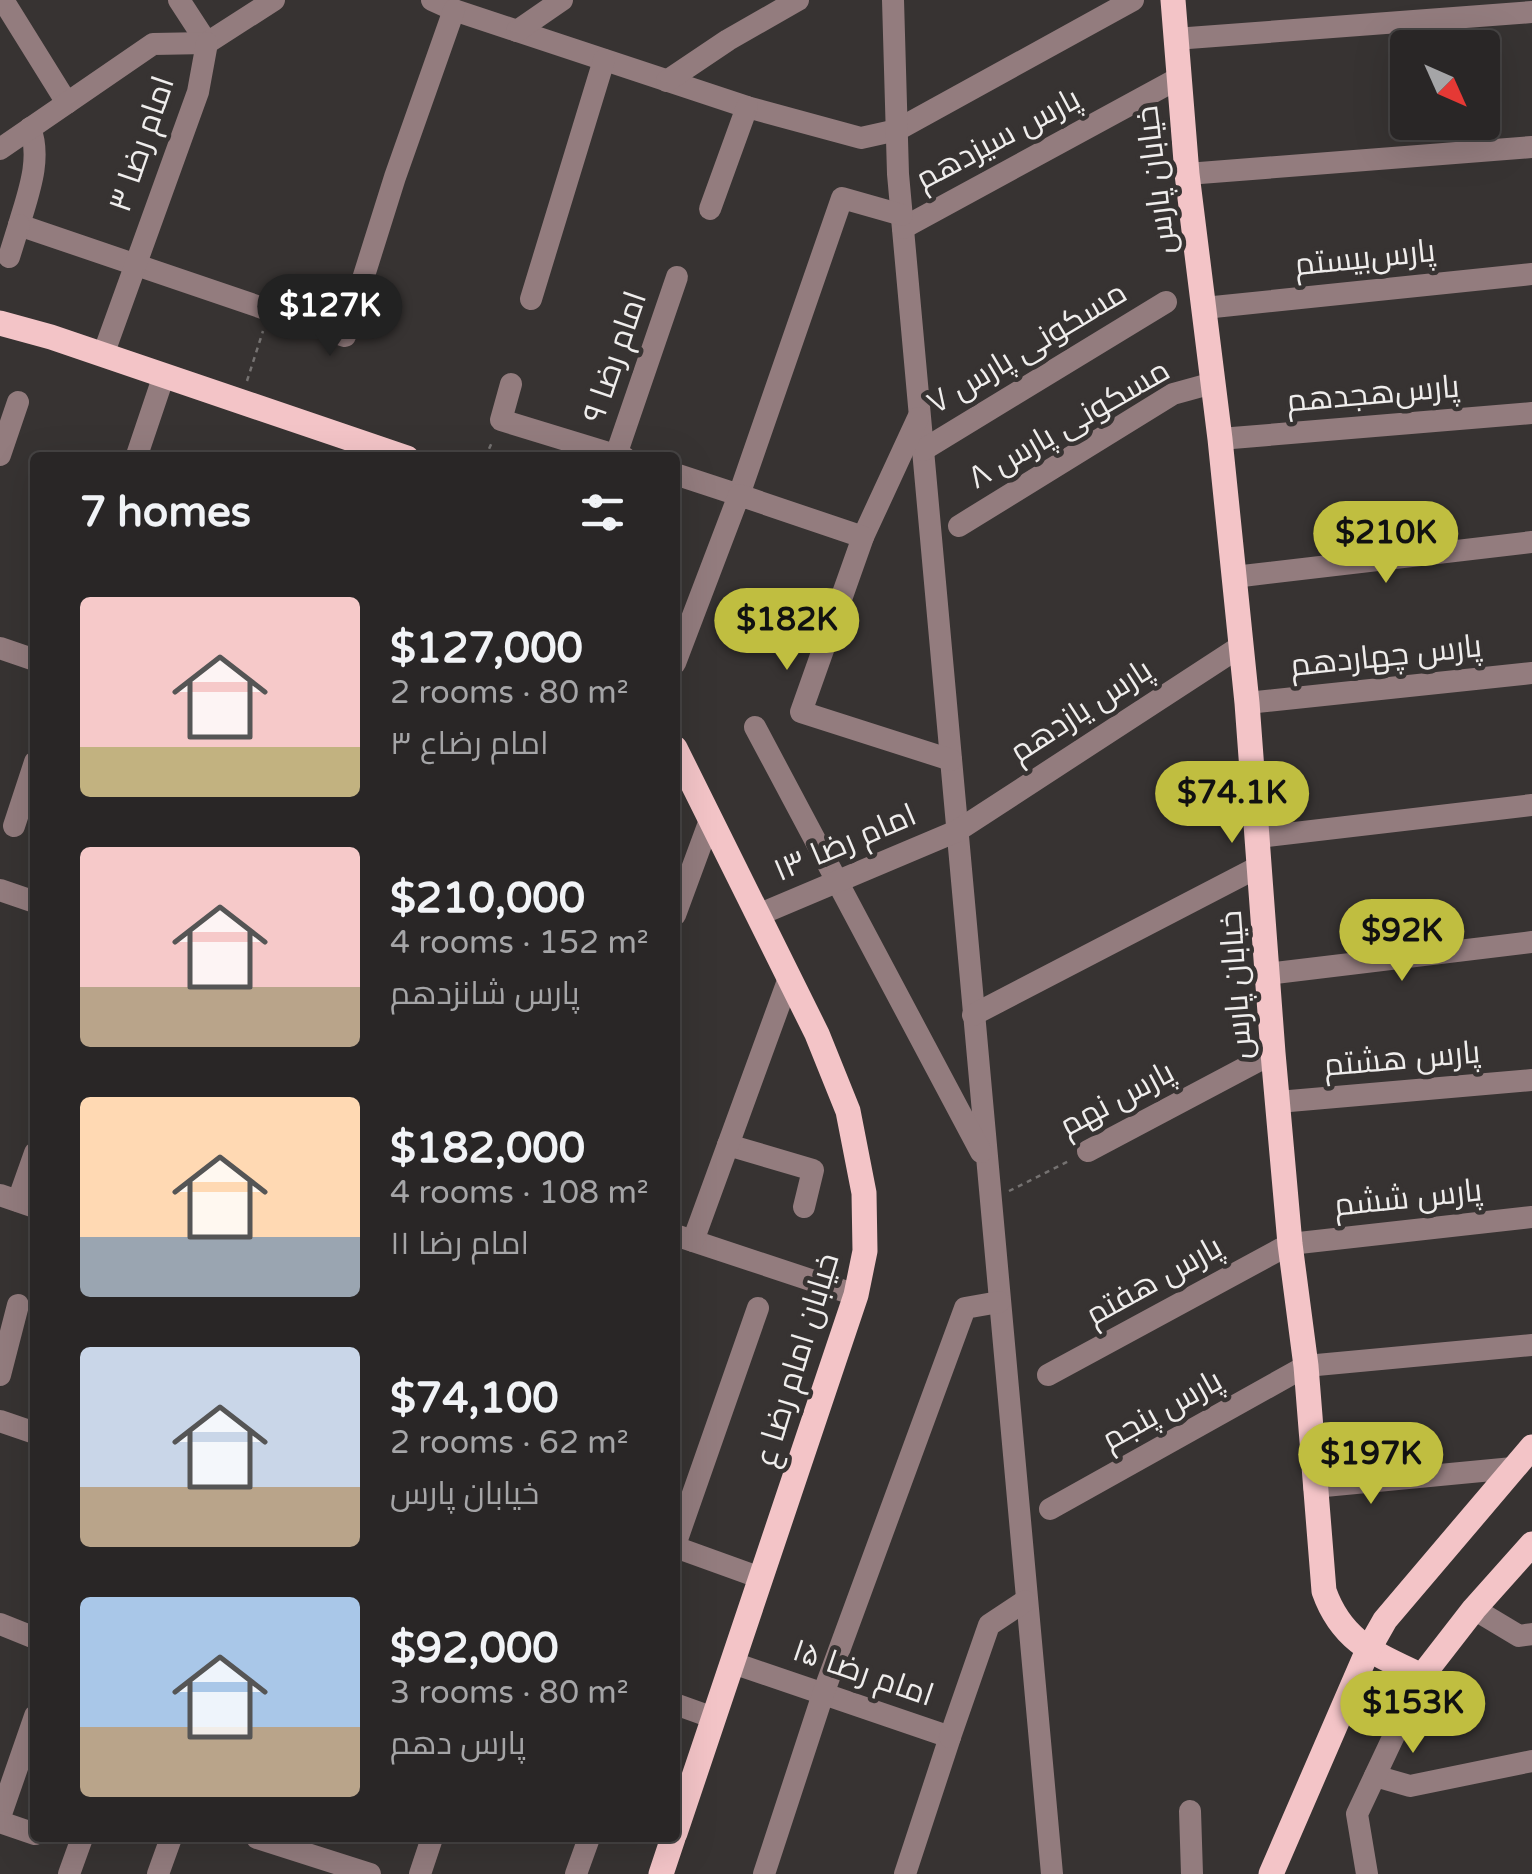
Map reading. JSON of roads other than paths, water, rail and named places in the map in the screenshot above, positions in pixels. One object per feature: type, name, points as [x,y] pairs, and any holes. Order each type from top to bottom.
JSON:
[{"type":"main road","name":"خیابان پارس","points":[[1173,0],[1177,80],[1241,646],[1259,837],[1266,974],[1290,1244],[1306,1366],[1324,1591],[1333,1616],[1368,1650],[1422,1676]]},
{"type":"main road","points":[[0,324],[390,452]]},
{"type":"main road","name":"خیابان امام رضا ع","points":[[680,758],[789,978],[848,1111],[864,1193],[865,1251],[856,1296],[680,1817]]},
{"type":"main road","points":[[1271,1874],[1368,1650],[1385,1620],[1532,1446]]},
{"type":"main road","points":[[1422,1676],[1532,1544]]},
{"type":"main road","name":"خیابان امام رضا ع","points":[[661,1874],[672,1842]]},
{"type":"street","points":[[3,0],[66,103]]},
{"type":"street","points":[[180,0],[207,43]]},
{"type":"street","points":[[0,149],[153,44],[207,43],[274,0]]},
{"type":"street","points":[[517,31],[562,0]]},
{"type":"street","points":[[668,81],[728,40],[798,0]]},
{"type":"street","points":[[893,0],[902,221],[1052,1874]]},
{"type":"street","points":[[19,225],[346,336],[443,5],[746,107],[861,138],[897,130],[1133,0]]},
{"type":"street","points":[[1175,40],[1532,12]]},
{"type":"street","name":"امام رضا ۳","points":[[103,355],[198,92],[207,43]]},
{"type":"street","points":[[532,299],[604,60]]},
{"type":"street","name":"پارس‌ سیزدهم","points":[[902,221],[1177,80]]},
{"type":"street","points":[[710,209],[746,107]]},
{"type":"street","points":[[9,257],[31,185],[36,144],[30,128]]},
{"type":"street","points":[[1187,174],[1532,147]]},
{"type":"street","points":[[680,650],[740,495],[842,198],[902,221]]},
{"type":"street","name":"پارس‌بیستم","points":[[1204,308],[1532,274]]},
{"type":"street","name":"امام رضا ۹","points":[[620,452],[677,277]]},
{"type":"street","name":"مسکونی ‌پارس ۷","points":[[923,450],[1166,302]]},
{"type":"street","points":[[138,452],[164,375]]},
{"type":"street","name":"مسکونی پارس ۸","points":[[959,526],[1173,394],[1213,383]]},
{"type":"street","points":[[511,384],[501,420],[606,452]]},
{"type":"street","points":[[0,455],[18,402]]},
{"type":"street","name":"پارس‌‌هجدهم","points":[[1220,439],[1532,413]]},
{"type":"street","points":[[920,414],[863,538],[801,712],[950,760]]},
{"type":"street","points":[[680,476],[863,538]]},
{"type":"street","points":[[1234,578],[1532,542]]},
{"type":"street","name":"پارس‌‌ یازدهم","points":[[957,831],[1241,646]]},
{"type":"street","points":[[0,648],[30,658]]},
{"type":"street","name":"پارس‌‌ چهاردهم","points":[[1246,704],[1532,672]]},
{"type":"street","points":[[755,727],[986,1162]]},
{"type":"street","points":[[14,826],[30,777]]},
{"type":"street","points":[[1259,837],[1532,805]]},
{"type":"street","points":[[680,901],[710,820]]},
{"type":"street","name":"امام رضا ۱۳","points":[[758,916],[957,831]]},
{"type":"street","points":[[973,1015],[1260,866]]},
{"type":"street","points":[[0,890],[30,900]]},
{"type":"street","points":[[1266,974],[1532,942]]},
{"type":"street","points":[[789,978],[728,1145],[684,1238],[856,1296]]},
{"type":"street","name":"پارس‌‌ نهم","points":[[1088,1151],[1273,1053]]},
{"type":"street","name":"پارس‌‌ هشتم","points":[[1278,1102],[1532,1080]]},
{"type":"street","points":[[728,1145],[813,1170],[804,1208]]},
{"type":"street","points":[[18,1201],[30,1168]]},
{"type":"street","name":"پارس‌‌ ششم","points":[[1290,1244],[1532,1217]]},
{"type":"street","name":"پارس‌‌ هفتم","points":[[1048,1375],[1290,1244]]},
{"type":"street","points":[[764,1874],[823,1694],[964,1308],[998,1302]]},
{"type":"street","points":[[0,1375],[18,1307]]},
{"type":"street","points":[[680,1532],[758,1308]]},
{"type":"street","points":[[1306,1366],[1532,1345]]},
{"type":"street","name":"پارس‌‌ پنجم","points":[[1050,1510],[1306,1366]]},
{"type":"street","points":[[0,1420],[30,1432]]},
{"type":"street","points":[[1314,1488],[1513,1468]]},
{"type":"street","points":[[680,1548],[762,1578]]},
{"type":"street","points":[[950,1737],[989,1625],[1025,1601]]},
{"type":"street","points":[[1474,1610],[1519,1636],[1532,1634]]},
{"type":"street","points":[[0,1624],[30,1636]]},
{"type":"street","name":"۱۵ امام رضا","points":[[733,1663],[950,1737],[905,1874]]},
{"type":"street","points":[[1366,1874],[1357,1814],[1422,1676]]},
{"type":"street","points":[[680,1706],[714,1718]]},
{"type":"street","points":[[30,1731],[0,1819],[30,1832]]},
{"type":"street","points":[[1375,1776],[1410,1786],[1532,1761]]},
{"type":"street","points":[[1190,1811],[1192,1874]]},
{"type":"street","points":[[158,1874],[170,1842]]},
{"type":"street","points":[[268,1842],[370,1874]]},
{"type":"street","points":[[420,1874],[431,1842]]},
{"type":"street","points":[[576,1874],[588,1842]]},
{"type":"street","points":[[69,1874],[80,1843]]}]
